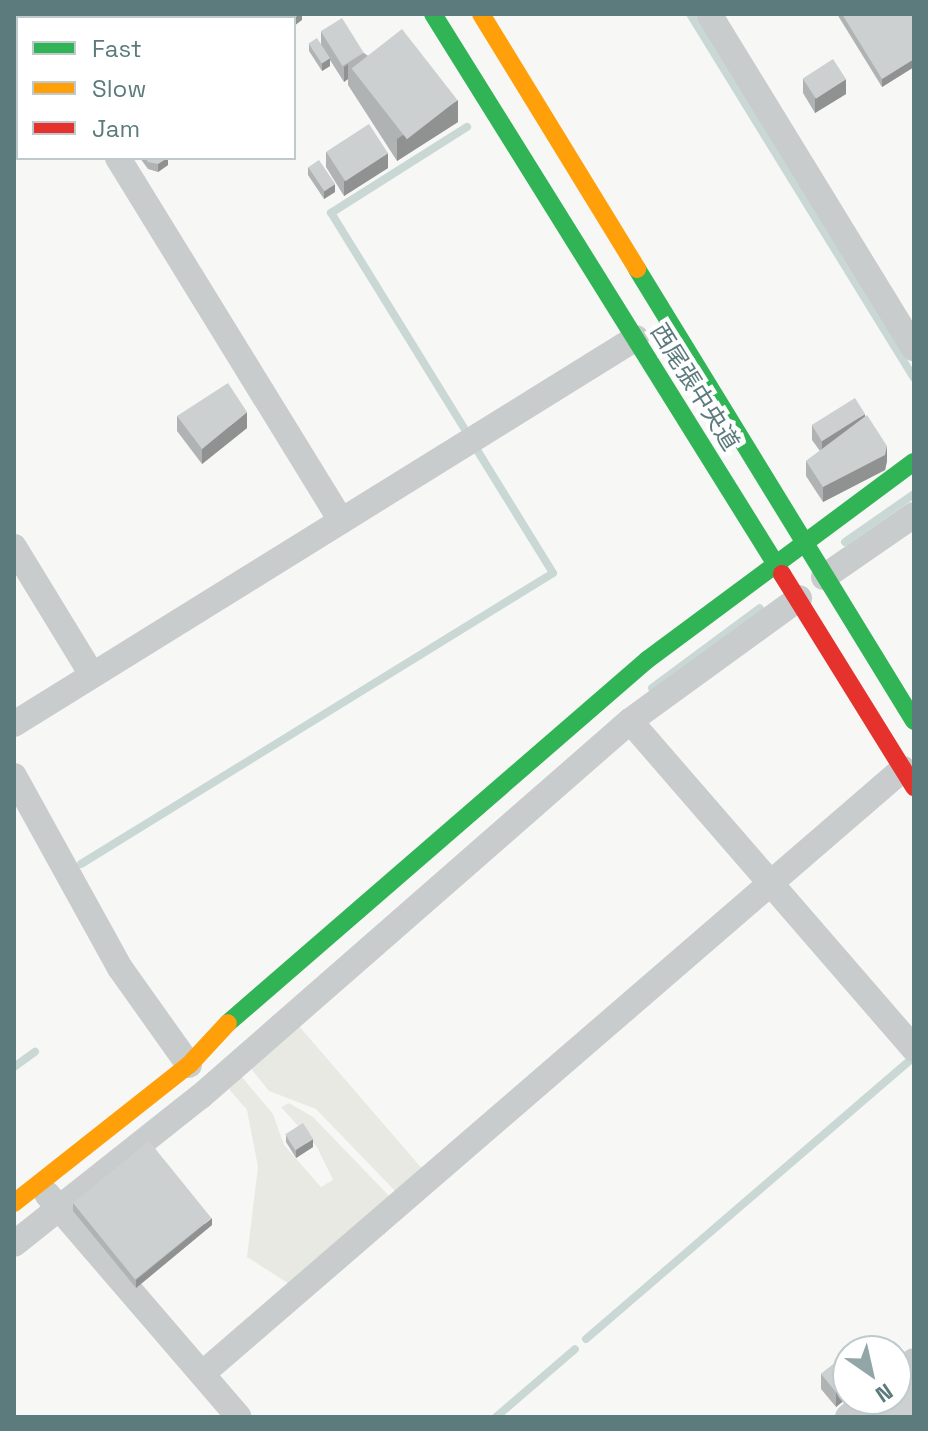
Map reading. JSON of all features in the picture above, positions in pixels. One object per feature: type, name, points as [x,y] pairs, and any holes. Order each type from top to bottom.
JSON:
[{"type":"main road","name":"西尾張中央道","points":[[433,14],[778,562],[909,778]]},
{"type":"main road","name":"西尾張中央道","points":[[481,14],[914,721]]},
{"type":"main road","points":[[14,1203],[189,1065],[209,1039],[647,660],[778,562],[801,540],[914,462]]},
{"type":"street","points":[[709,14],[914,348]]},
{"type":"street","points":[[119,160],[341,521]]},
{"type":"street","points":[[14,724],[636,338]]},
{"type":"street","points":[[824,577],[914,515]]},
{"type":"street","points":[[14,547],[92,675]]},
{"type":"street","points":[[14,1244],[57,1206],[201,1096],[630,721],[799,598]]},
{"type":"street","points":[[630,721],[914,1049]]},
{"type":"street","points":[[14,776],[112,954],[189,1065]]},
{"type":"street","points":[[202,1374],[771,883],[909,778]]},
{"type":"street","points":[[37,1182],[239,1417]]},
{"type":"shaded area","points":[[298,1025],[425,1172],[399,1195],[316,1109],[269,1091],[249,1066]]},
{"type":"shaded area","points":[[241,1076],[273,1114],[284,1145],[321,1187],[333,1180],[317,1147],[281,1107],[289,1103],[313,1117],[394,1201],[294,1287],[247,1257],[258,1167],[247,1110],[229,1089]]},
{"type":"building","points":[[842,14],[914,14],[914,59],[882,79]]},
{"type":"building","points":[[342,18],[364,53],[343,66],[321,31]]},
{"type":"building","points":[[402,29],[457,100],[407,139],[352,68]]},
{"type":"building","points":[[317,38],[330,58],[322,64],[309,43]]},
{"type":"building","points":[[833,59],[846,79],[816,99],[803,79]]},
{"type":"building","points":[[369,124],[388,153],[345,181],[326,152]]},
{"type":"building","points":[[146,160],[164,160],[158,164]]},
{"type":"building","points":[[319,160],[335,184],[324,191],[308,167]]},
{"type":"building","points":[[228,383],[247,412],[202,449],[177,416]]},
{"type":"building","points":[[855,398],[865,414],[822,441],[812,425]]},
{"type":"building","points":[[867,415],[887,446],[885,455],[823,487],[806,461]]},
{"type":"building","points":[[303,1123],[313,1139],[295,1150],[285,1134]]},
{"type":"building","points":[[149,1141],[211,1218],[135,1280],[73,1203]]},
{"type":"building","points":[[832,1365],[832,1387],[821,1374]]},
{"type":"building","points":[[914,1365],[914,1417],[864,1417],[862,1415],[912,1415]]},
{"type":"waterway","points":[[690,14],[914,378]]},
{"type":"waterway","points":[[464,428],[331,213],[467,127]]},
{"type":"waterway","points":[[81,864],[553,573],[477,450]]},
{"type":"waterway","points":[[845,542],[914,494]]},
{"type":"waterway","points":[[652,688],[760,608]]},
{"type":"waterway","points":[[14,1067],[35,1052]]},
{"type":"waterway","points":[[586,1339],[910,1060]]},
{"type":"waterway","points":[[496,1417],[575,1349]]},
{"type":"traffic: fast","points":[[433,14],[782,574]]},
{"type":"traffic: fast","points":[[637,269],[914,721]]},
{"type":"traffic: fast","points":[[228,1023],[647,660],[914,462]]},
{"type":"traffic: slow","points":[[481,14],[637,269]]},
{"type":"traffic: slow","points":[[14,1203],[189,1065],[228,1023]]},
{"type":"traffic: jam","points":[[782,574],[914,787]]}]
